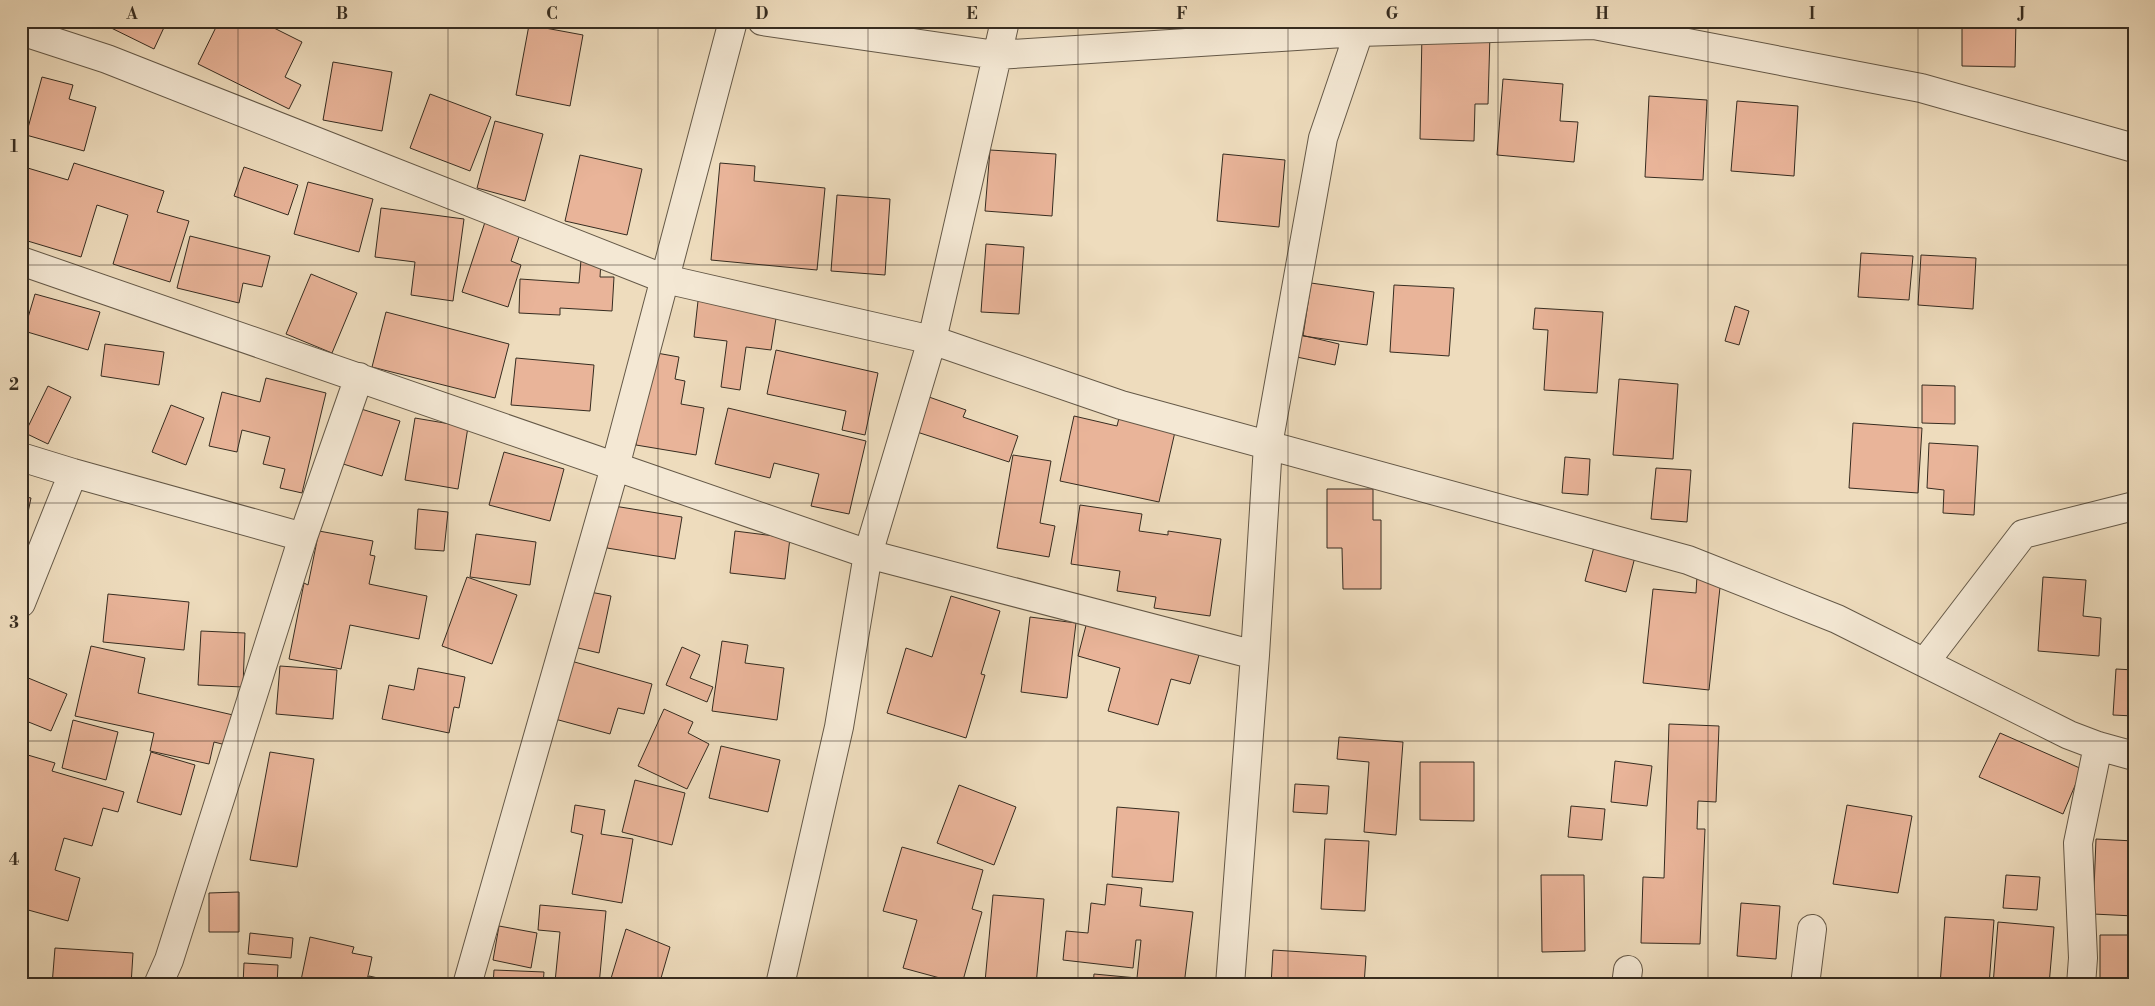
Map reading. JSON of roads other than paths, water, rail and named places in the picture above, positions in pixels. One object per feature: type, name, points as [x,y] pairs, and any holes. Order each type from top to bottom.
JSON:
[{"type":"street","points":[[467,985],[615,467],[733,21]]},
{"type":"street","points":[[762,21],[996,55],[1363,27],[1546,24],[1594,26],[1922,88],[2134,148]]},
{"type":"street","points":[[780,985],[839,727],[868,554],[932,340],[1005,21]]},
{"type":"street","points":[[1230,985],[1255,654],[1268,445],[1322,138],[1363,27]]},
{"type":"street","points":[[21,31],[107,59],[665,279],[932,340],[1121,405],[1688,560],[1837,619],[2069,734],[2098,746],[2134,756]]},
{"type":"street","points":[[21,261],[868,554],[1255,654]]},
{"type":"street","points":[[158,985],[169,960],[303,537],[359,377]]},
{"type":"street","points":[[21,456],[72,473],[303,537]]},
{"type":"street","points":[[21,603],[72,473]]},
{"type":"street","points":[[1925,662],[2023,534],[2134,506]]},
{"type":"street","points":[[2081,985],[2083,958],[2078,843],[2098,746]]},
{"type":"street","points":[[1805,985],[1812,928]]}]
